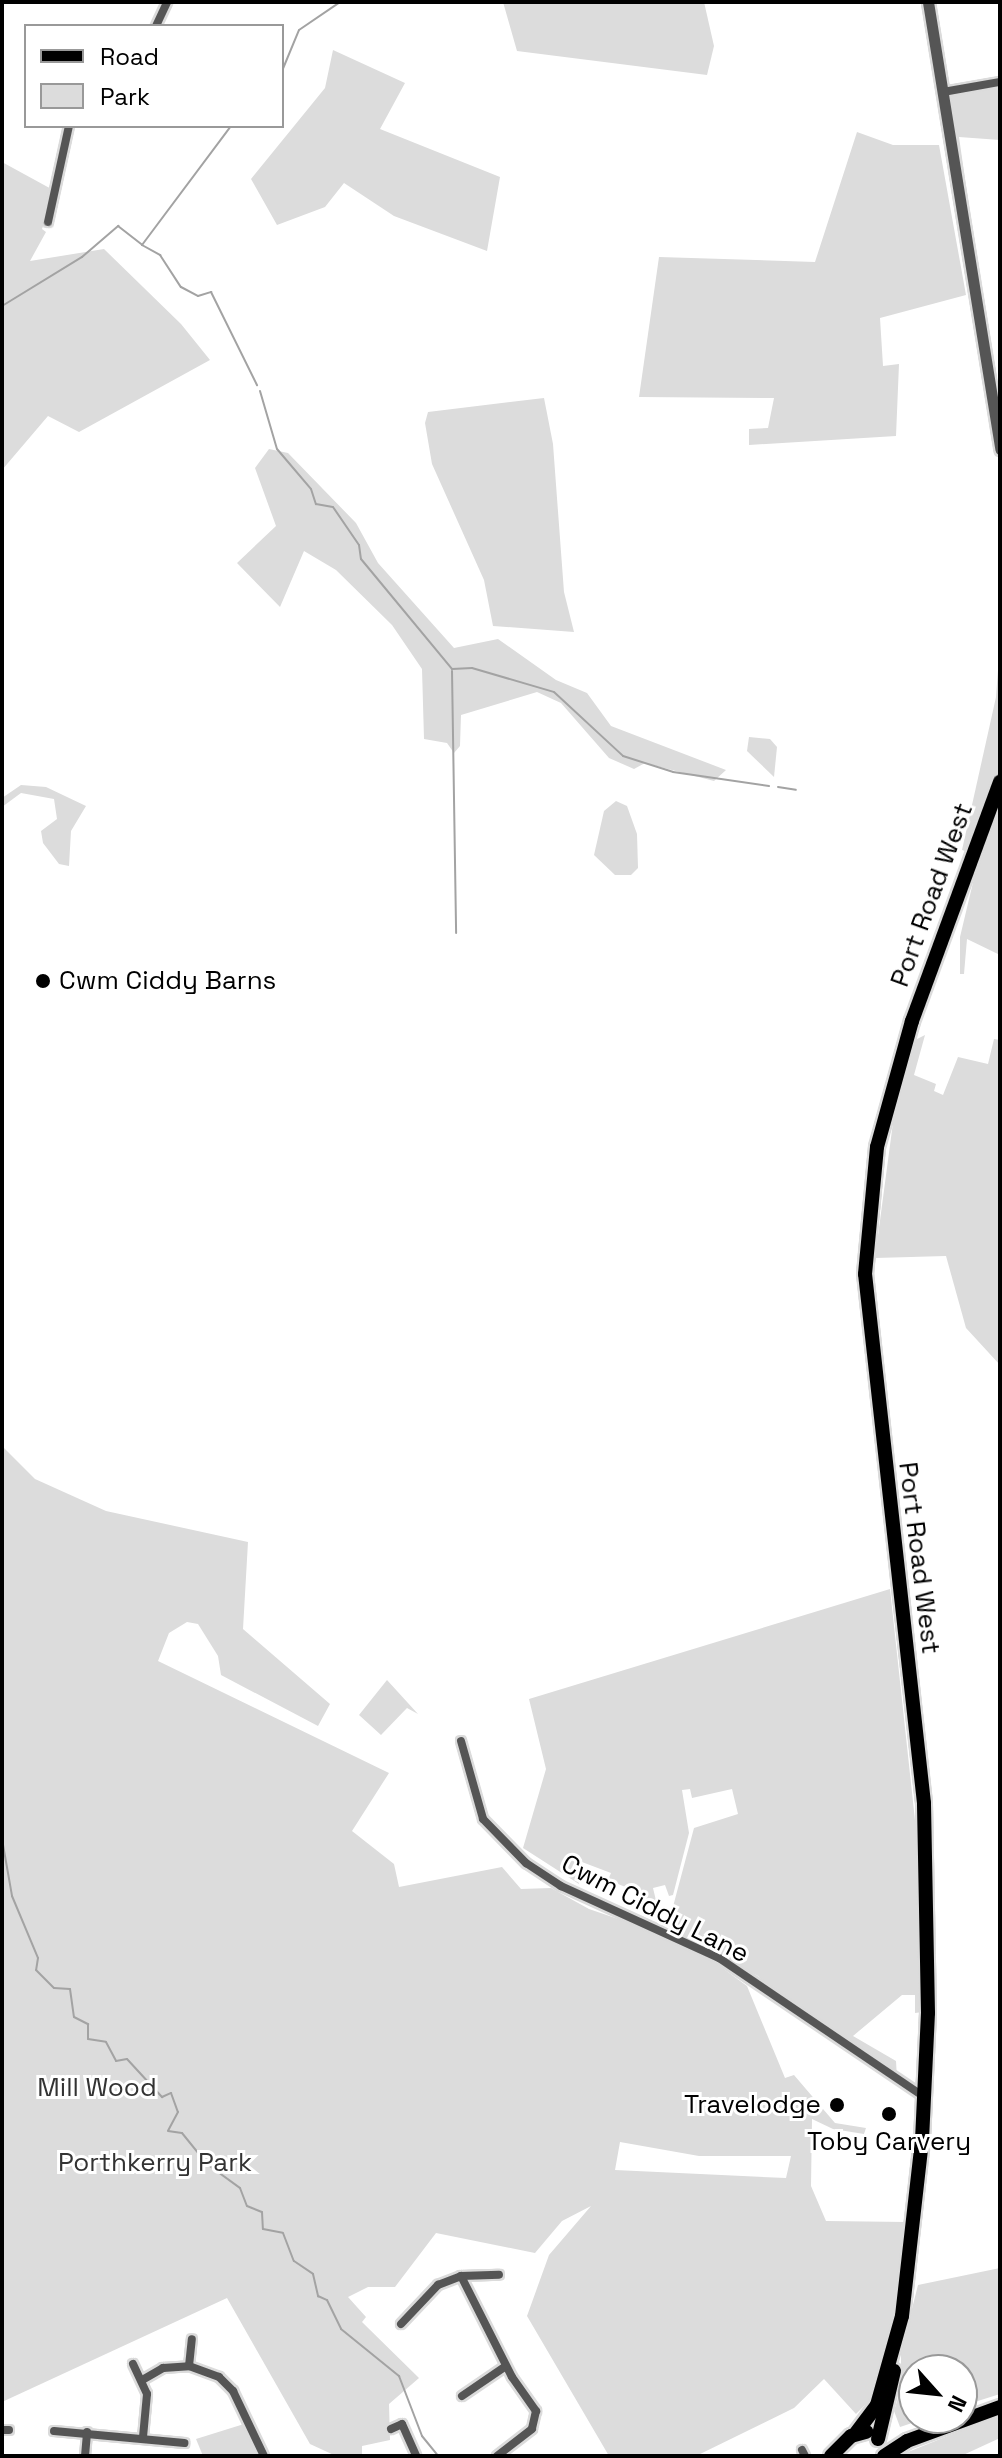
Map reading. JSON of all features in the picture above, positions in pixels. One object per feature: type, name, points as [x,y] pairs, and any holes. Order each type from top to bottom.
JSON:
[{"type":"main road","name":"Port Road West","points":[[881,2448],[893,2389],[893,2358],[914,2220],[924,2097],[928,1931],[924,1803],[865,1274],[877,1147],[900,1061],[1000,782]]},
{"type":"main road","name":"Port Road West","points":[[831,2456],[874,2412],[893,2358]]},
{"type":"main road","points":[[856,2433],[881,2448],[1000,2407]]},
{"type":"street","points":[[157,24],[167,2]]},
{"type":"street","points":[[928,2],[1000,449]]},
{"type":"street","points":[[943,92],[1000,82]]},
{"type":"street","points":[[48,222],[69,128]]},
{"type":"street","name":"Cwm Ciddy Lane","points":[[461,1741],[483,1819],[526,1863],[561,1886],[719,1958],[924,2097]]},
{"type":"street","points":[[401,2324],[438,2285],[461,2276],[499,2275]]},
{"type":"street","points":[[461,2276],[506,2366],[536,2411],[532,2429],[497,2456]]},
{"type":"street","points":[[189,2366],[192,2339]]},
{"type":"street","points":[[133,2364],[144,2379],[143,2437]]},
{"type":"street","points":[[144,2379],[163,2368],[189,2366],[219,2377],[233,2391],[264,2456]]},
{"type":"street","points":[[462,2396],[506,2366]]},
{"type":"street","points":[[391,2429],[402,2424],[416,2456]]},
{"type":"street","points":[[54,2431],[184,2443]]},
{"type":"street","points":[[85,2456],[87,2432]]},
{"type":"green space","points":[[503,2],[704,2],[714,46],[707,75],[517,51]]},
{"type":"green space","points":[[333,50],[405,83],[380,129],[500,177],[487,251],[394,216],[344,183],[325,207],[277,225],[251,179],[325,88]]},
{"type":"green space","points":[[1000,83],[1000,140],[959,137],[974,241],[949,96]]},
{"type":"green space","points":[[857,132],[893,145],[939,145],[966,295],[880,318],[883,366],[899,364],[896,436],[749,445],[749,429],[768,428],[774,398],[639,397],[659,257],[815,262]]},
{"type":"green space","points":[[2,162],[55,191],[42,229],[46,232],[30,261],[104,249],[181,324],[210,360],[79,432],[48,416],[2,470]]},
{"type":"green space","points":[[544,398],[553,444],[564,592],[574,632],[493,626],[484,580],[432,464],[425,423],[428,412]]},
{"type":"green space","points":[[269,449],[288,453],[356,523],[378,563],[454,648],[498,639],[556,680],[587,693],[611,726],[726,770],[714,781],[645,763],[634,769],[609,758],[561,703],[537,692],[461,715],[460,746],[454,753],[447,743],[424,739],[422,669],[392,625],[336,570],[304,551],[280,607],[237,563],[276,526],[255,468]]},
{"type":"green space","points":[[1000,643],[1000,767],[968,852],[962,850],[996,697]]},
{"type":"green space","points":[[749,737],[770,739],[777,747],[774,777],[747,751]]},
{"type":"green space","points":[[21,785],[46,787],[86,806],[71,831],[69,866],[59,864],[43,843],[41,831],[57,819],[54,799],[21,793],[2,807],[2,798]]},
{"type":"green space","points":[[616,801],[627,806],[637,834],[638,868],[631,875],[615,875],[594,855],[604,811]]},
{"type":"green space","points":[[1000,803],[1000,955],[967,939],[964,974],[960,974],[960,937],[975,874]]},
{"type":"green space","points":[[925,1035],[914,1075],[936,1084],[934,1091],[943,1095],[958,1057],[988,1064],[994,1039],[1000,1040],[1000,1365],[966,1328],[946,1256],[875,1258],[896,1100],[911,1042]]},
{"type":"green space","points":[[2,1446],[35,1479],[106,1511],[248,1542],[243,1629],[330,1704],[318,1726],[221,1675],[218,1656],[198,1624],[187,1622],[169,1633],[158,1661],[389,1773],[352,1831],[394,1864],[399,1887],[502,1867],[521,1889],[551,1888],[589,1909],[662,1934],[706,1956],[747,1986],[785,2078],[794,2075],[835,2123],[866,2128],[864,2134],[833,2129],[812,2119],[811,2186],[826,2221],[906,2222],[898,2296],[877,2393],[856,2414],[824,2379],[794,2408],[696,2456],[609,2456],[527,2316],[549,2255],[591,2206],[562,2221],[535,2253],[436,2233],[395,2287],[368,2287],[348,2297],[366,2317],[362,2322],[419,2378],[389,2404],[390,2440],[362,2446],[362,2456],[336,2456],[310,2444],[227,2298],[2,2402]],"holes":[[[620,2142],[699,2156],[791,2156],[786,2178],[615,2170]]]},
{"type":"green space","points":[[890,1589],[918,1848],[923,2012],[915,2013],[915,1995],[902,1995],[853,2036],[896,2061],[897,2078],[782,1998],[758,1976],[667,1929],[694,1828],[738,1814],[732,1789],[692,1798],[690,1789],[682,1790],[689,1833],[673,1895],[669,1896],[665,1885],[653,1888],[659,1913],[633,1890],[608,1880],[611,1873],[574,1859],[579,1884],[523,1848],[546,1769],[529,1699]]},
{"type":"green space","points":[[387,1680],[418,1714],[407,1708],[381,1735],[359,1715]]},
{"type":"green space","points":[[1000,2268],[1000,2394],[978,2401],[978,2354],[901,2354],[918,2285]]},
{"type":"green space","points":[[898,2398],[898,2422],[894,2411]]},
{"type":"green space","points":[[1000,2415],[1000,2438],[961,2456],[898,2456],[953,2434],[978,2434],[978,2424]]},
{"type":"green space","points":[[244,2424],[261,2456],[203,2456],[196,2439]]},
{"type":"waterway","points":[[284,66],[299,30],[340,2]]},
{"type":"waterway","points":[[2,306],[82,257],[118,226],[142,245],[230,128]]},
{"type":"waterway","points":[[142,245],[160,255],[181,287],[198,296],[211,292],[257,385]]},
{"type":"waterway","points":[[260,391],[277,449],[311,489],[316,504],[333,507],[359,545],[361,559],[452,669],[472,668],[554,692],[623,756],[673,772],[769,786]]},
{"type":"waterway","points":[[452,671],[456,933]]},
{"type":"waterway","points":[[778,787],[796,790]]},
{"type":"waterway","points":[[2,1839],[12,1896],[38,1958],[36,1970],[54,1988],[70,1989],[74,2017],[88,2024],[88,2039],[106,2042],[116,2061],[127,2059],[162,2097],[171,2093],[178,2112],[168,2131],[182,2133],[207,2164],[240,2188],[247,2206],[262,2212],[263,2229],[283,2233],[294,2261],[313,2274],[318,2296],[327,2300],[341,2329],[399,2376],[422,2436],[438,2456]]},
{"type":"place","name":"Cwm Ciddy Barns","points":[[43,981]]},
{"type":"place","name":"Travelodge","points":[[837,2105]]},
{"type":"place","name":"Toby Carvery","points":[[889,2114]]},
{"type":"park label","name":"Mill Wood","points":[[97,2088]]},
{"type":"park label","name":"Porthkerry Park","points":[[155,2163]]}]
